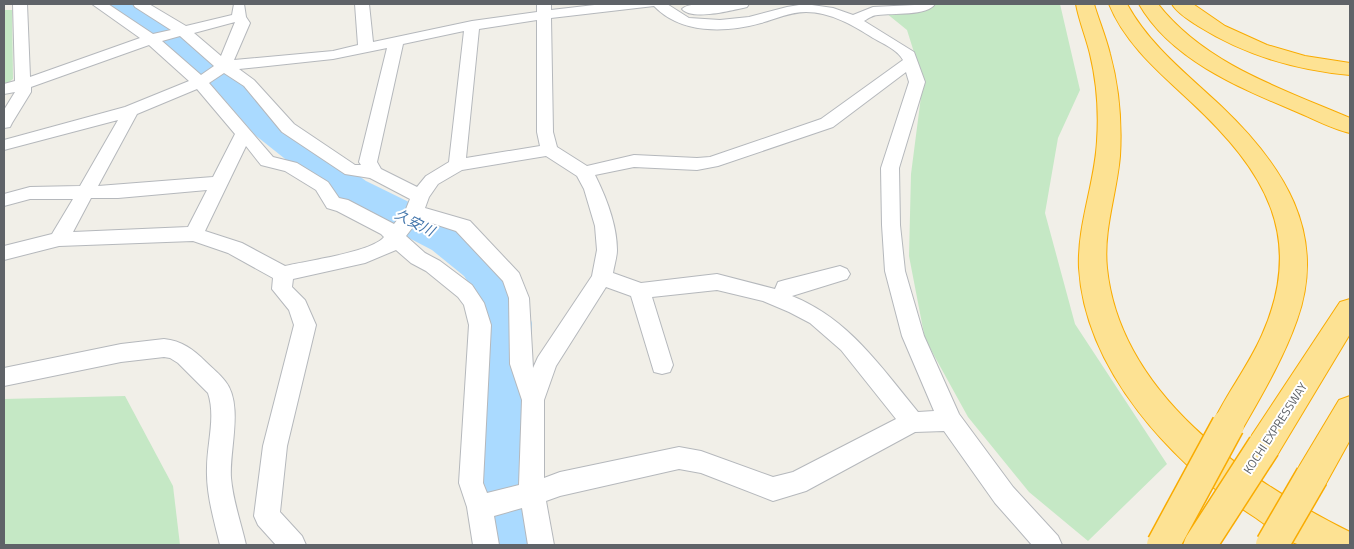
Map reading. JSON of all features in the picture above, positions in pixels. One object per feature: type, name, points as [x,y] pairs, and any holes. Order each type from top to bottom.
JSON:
[{"type":"highway","points":[[1084,4],[1102,61],[1107,90],[1109,141],[1104,182],[1092,240],[1096,294],[1108,333],[1130,374],[1147,398],[1184,440],[1244,492],[1298,525],[1337,545]]},
{"type":"highway","points":[[1118,4],[1131,29],[1147,48],[1210,108],[1252,152],[1271,178],[1286,209],[1293,239],[1293,270],[1288,303],[1273,340],[1163,545]]},
{"type":"highway","points":[[1148,4],[1170,31],[1218,65],[1350,126]]},
{"type":"highway","points":[[1181,4],[1221,32],[1256,47],[1301,61],[1350,69]]},
{"type":"highway","name":"KOCHI EXPRESSWAY","points":[[1200,545],[1350,310]]},
{"type":"highway","points":[[1272,545],[1350,410]]},
{"type":"street","points":[[4,123],[22,92],[20,4]]},
{"type":"street","points":[[99,4],[151,39],[200,82],[267,161],[291,167],[322,186],[333,204],[341,206],[397,234],[418,258],[433,266],[465,291],[474,303],[480,325],[471,483],[480,507],[486,545]]},
{"type":"street","points":[[140,4],[182,30],[224,66],[249,83],[288,128],[351,170],[374,173]]},
{"type":"street","points":[[362,4],[360,8],[366,48]]},
{"type":"street","points":[[4,145],[131,111],[200,82],[224,66],[333,55],[544,9],[648,4]]},
{"type":"street","points":[[659,4],[672,16],[684,22],[700,24],[754,20],[786,10],[806,8],[821,10],[862,25],[909,55],[917,82],[890,168],[891,225],[895,271],[913,336],[950,421],[1004,495],[1049,545]]},
{"type":"street","points":[[676,4],[695,10],[714,10],[742,4]]},
{"type":"street","points":[[852,21],[872,11],[922,7],[928,4]]},
{"type":"street","points":[[544,9],[545,132],[549,150]]},
{"type":"street","points":[[4,89],[22,85],[239,10],[243,23],[224,66]]},
{"type":"street","points":[[457,165],[472,25]]},
{"type":"street","points":[[396,41],[368,162],[374,173],[417,203],[463,226],[512,278],[519,298],[521,364],[533,400]]},
{"type":"street","points":[[584,172],[634,162],[697,164],[712,162],[739,153],[827,123],[911,61]]},
{"type":"street","points":[[59,239],[131,111]]},
{"type":"street","points":[[194,234],[244,133]]},
{"type":"street","points":[[4,252],[59,239],[194,234],[235,248],[283,274],[370,254],[387,247],[432,180],[457,165],[549,150],[584,172],[592,189],[604,226],[607,250],[602,277],[546,363],[533,400],[531,440],[532,494],[541,545]]},
{"type":"street","points":[[4,200],[30,193],[118,192],[218,183]]},
{"type":"street","points":[[283,274],[282,289],[298,306],[305,325],[276,446],[267,516],[293,545]]},
{"type":"street","points":[[780,299],[785,288],[840,274]]},
{"type":"street","points":[[602,277],[640,291],[717,282],[780,299],[818,317],[836,331],[849,344],[912,422]]},
{"type":"street","points":[[640,291],[662,365]]},
{"type":"street","points":[[4,377],[146,349],[173,348],[218,388],[221,395],[219,477],[233,545]]},
{"type":"street","points":[[480,507],[532,494],[560,484],[679,458],[701,462],[773,489],[797,483],[912,422],[950,421]]},
{"type":"green space","points":[[915,4],[1060,4],[1080,90],[1058,138],[1045,213],[1075,324],[1167,464],[1088,541],[1029,492],[968,417],[925,339],[909,256],[911,174],[923,81],[907,30],[886,13],[921,11]]},
{"type":"green space","points":[[4,10],[12,10],[13,79],[4,86]]},
{"type":"green space","points":[[125,396],[173,486],[180,545],[4,545],[4,399]]},
{"type":"waterway","name":"久安川","points":[[123,4],[162,28],[200,64],[229,84],[268,127],[352,191],[447,239],[480,264],[498,290],[508,323],[502,460],[508,528],[513,545]]}]
